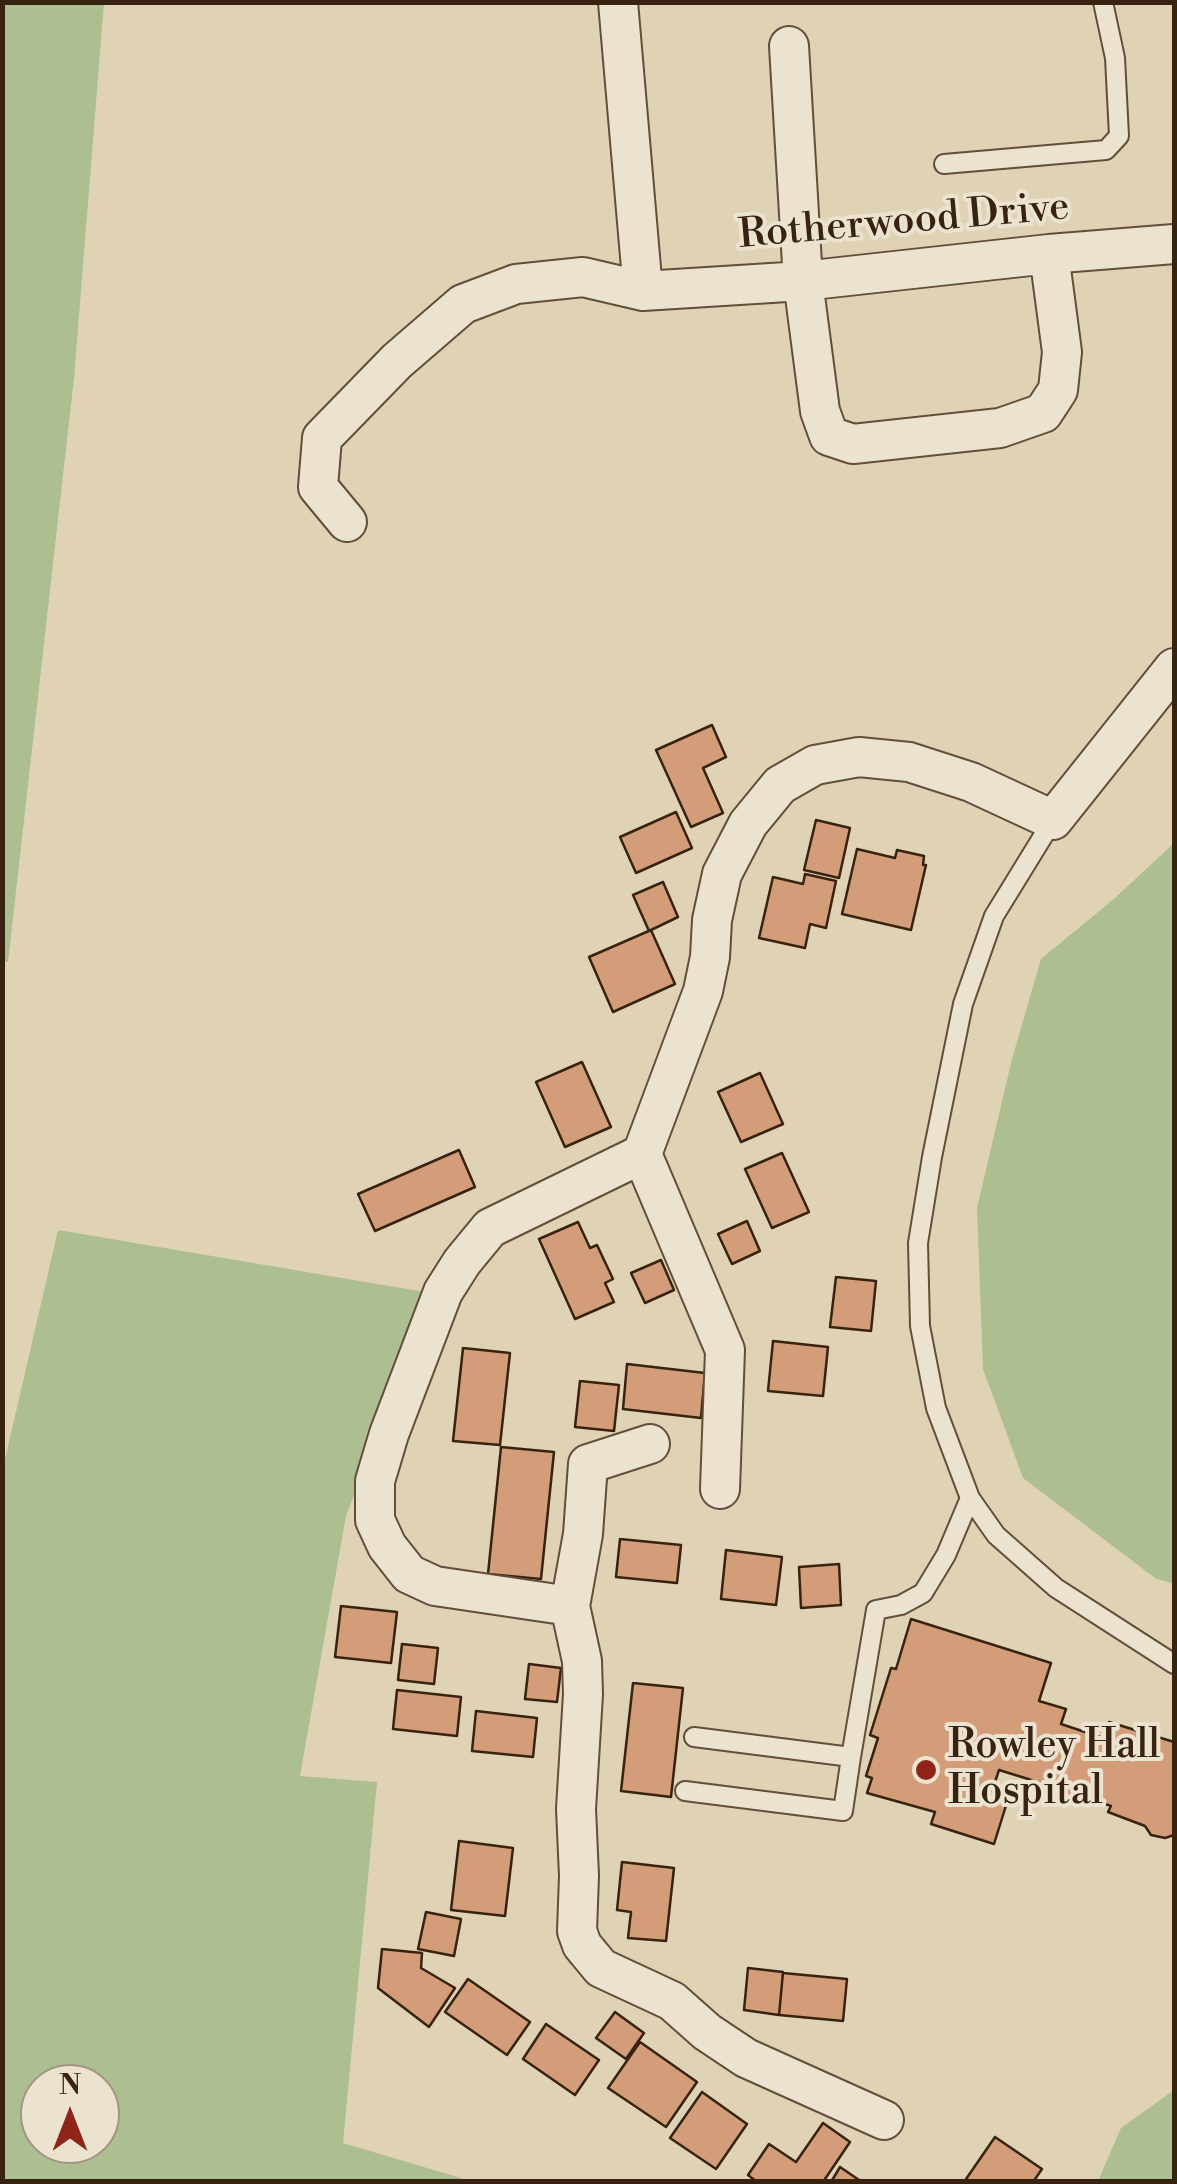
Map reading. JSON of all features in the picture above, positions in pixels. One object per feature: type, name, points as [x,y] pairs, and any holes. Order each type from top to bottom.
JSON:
[{"type":"street","points":[[618,2],[642,290]]},
{"type":"street","points":[[790,46],[804,282],[820,412],[829,436],[853,444],[1000,428],[1044,413],[1058,390],[1062,352],[1050,254]]},
{"type":"street","name":"Rotherwood Drive","points":[[348,522],[318,487],[322,438],[397,361],[462,304],[516,284],[583,277],[642,290],[804,282],[1174,244]]},
{"type":"street","points":[[570,1606],[435,1586],[409,1574],[387,1546],[375,1520],[375,1481],[388,1434],[442,1292],[490,1228],[642,1154],[703,991],[722,874],[748,824],[780,785],[815,765],[859,757],[909,762],[970,782],[1053,820],[1174,668]]},
{"type":"street","points":[[642,1154],[726,1350],[720,1489]]},
{"type":"street","points":[[650,1444],[588,1464],[583,1534],[570,1606],[582,1661],[583,1694],[576,1809],[577,1931],[582,1945],[601,1968],[672,2001],[707,2032],[746,2058],[884,2120]]},
{"type":"lane","points":[[944,164],[1106,150],[1119,136],[1115,58],[1103,2]]},
{"type":"lane","points":[[1053,820],[994,916],[963,1004],[918,1243],[920,1326],[936,1408],[970,1498],[996,1534],[1056,1588],[1174,1664]]},
{"type":"lane","points":[[685,1792],[843,1811],[876,1610],[902,1605],[923,1593],[946,1555],[970,1498]]},
{"type":"lane","points":[[694,1737],[851,1757]]},
{"type":"green space","points":[[3,2],[104,3],[74,378],[8,962],[2,962]]},
{"type":"green space","points":[[1174,843],[1174,1584],[1155,1578],[1023,1478],[983,1369],[977,1208],[1012,1059],[1041,959]]},
{"type":"green space","points":[[58,1230],[431,1293],[346,1516],[300,1776],[377,1782],[343,2143],[471,2181],[3,2182],[3,1468]]},
{"type":"green space","points":[[1174,2090],[1174,2181],[1098,2181],[1121,2128]]},
{"type":"building","points":[[712,725],[726,757],[703,768],[723,813],[691,827],[656,750]]},
{"type":"building","points":[[676,812],[692,848],[636,873],[620,837]]},
{"type":"building","points":[[816,820],[850,828],[839,878],[804,870]]},
{"type":"building","points":[[857,849],[895,858],[897,850],[924,856],[926,865],[911,930],[842,914]]},
{"type":"building","points":[[805,874],[836,881],[826,928],[810,924],[805,948],[759,938],[773,877],[803,884]]},
{"type":"building","points":[[663,882],[678,917],[649,931],[633,895]]},
{"type":"building","points":[[651,930],[675,984],[613,1012],[589,957]]},
{"type":"building","points":[[582,1062],[611,1127],[565,1147],[536,1082]]},
{"type":"building","points":[[760,1073],[783,1124],[741,1142],[718,1092]]},
{"type":"building","points":[[459,1150],[475,1187],[375,1231],[358,1194]]},
{"type":"building","points":[[782,1153],[809,1212],[772,1228],[745,1169]]},
{"type":"building","points":[[747,1221],[760,1251],[732,1264],[718,1234]]},
{"type":"building","points":[[578,1222],[590,1248],[597,1245],[613,1279],[605,1283],[614,1302],[575,1319],[539,1239]]},
{"type":"building","points":[[661,1260],[674,1290],[645,1303],[631,1273]]},
{"type":"building","points":[[836,1277],[876,1281],[871,1331],[830,1327]]},
{"type":"building","points":[[773,1341],[828,1347],[823,1396],[768,1391]]},
{"type":"building","points":[[463,1348],[510,1353],[500,1445],[453,1441]]},
{"type":"building","points":[[627,1364],[705,1373],[701,1418],[623,1409]]},
{"type":"building","points":[[580,1381],[619,1385],[614,1431],[575,1427]]},
{"type":"building","points":[[501,1447],[554,1452],[541,1579],[488,1574]]},
{"type":"building","points":[[620,1539],[681,1545],[677,1583],[616,1577]]},
{"type":"building","points":[[726,1550],[782,1557],[776,1605],[721,1599]]},
{"type":"building","points":[[839,1564],[841,1605],[801,1608],[799,1567]]},
{"type":"building","points":[[341,1606],[397,1612],[391,1663],[335,1657]]},
{"type":"building","points":[[911,1619],[1051,1663],[1039,1701],[1066,1709],[1061,1724],[1103,1738],[1109,1722],[1174,1742],[1174,1835],[1151,1835],[1145,1826],[1108,1812],[1111,1806],[1085,1797],[1066,1798],[1054,1787],[999,1770],[992,1791],[1009,1796],[994,1844],[931,1824],[935,1812],[867,1793],[872,1778],[866,1776],[878,1738],[870,1735]]},
{"type":"building","points":[[402,1644],[438,1648],[434,1684],[398,1680]]},
{"type":"building","points":[[529,1664],[561,1668],[557,1702],[525,1699]]},
{"type":"building","points":[[633,1683],[683,1688],[671,1797],[621,1791]]},
{"type":"building","points":[[397,1690],[461,1697],[457,1736],[393,1729]]},
{"type":"building","points":[[476,1711],[537,1718],[533,1757],[472,1751]]},
{"type":"building","points":[[459,1841],[513,1848],[505,1916],[451,1910]]},
{"type":"building","points":[[622,1862],[674,1868],[666,1941],[628,1938],[631,1912],[617,1910]]},
{"type":"building","points":[[426,1912],[461,1919],[454,1956],[418,1949]]},
{"type":"building","points":[[382,1949],[422,1953],[421,1968],[455,1988],[429,2027],[378,1988]]},
{"type":"building","points":[[748,1968],[783,1972],[779,2015],[744,2010]]},
{"type":"building","points":[[783,1973],[847,1979],[843,2021],[779,2015]]},
{"type":"building","points":[[468,1979],[530,2022],[507,2055],[445,2012]]},
{"type":"building","points":[[615,2012],[644,2033],[626,2059],[596,2038]]},
{"type":"building","points":[[546,2024],[599,2060],[575,2095],[523,2059]]},
{"type":"building","points":[[640,2042],[697,2082],[666,2127],[608,2088]]},
{"type":"building","points":[[702,2092],[747,2124],[716,2169],[670,2138]]},
{"type":"building","points":[[823,2123],[850,2142],[823,2182],[757,2182],[748,2175],[769,2144],[796,2162]]},
{"type":"building","points":[[995,2137],[1042,2169],[1033,2182],[964,2182]]},
{"type":"building","points":[[840,2167],[862,2182],[831,2182]]},
{"type":"place","name":"Rowley Hall Hospital","points":[[926,1770]]}]
